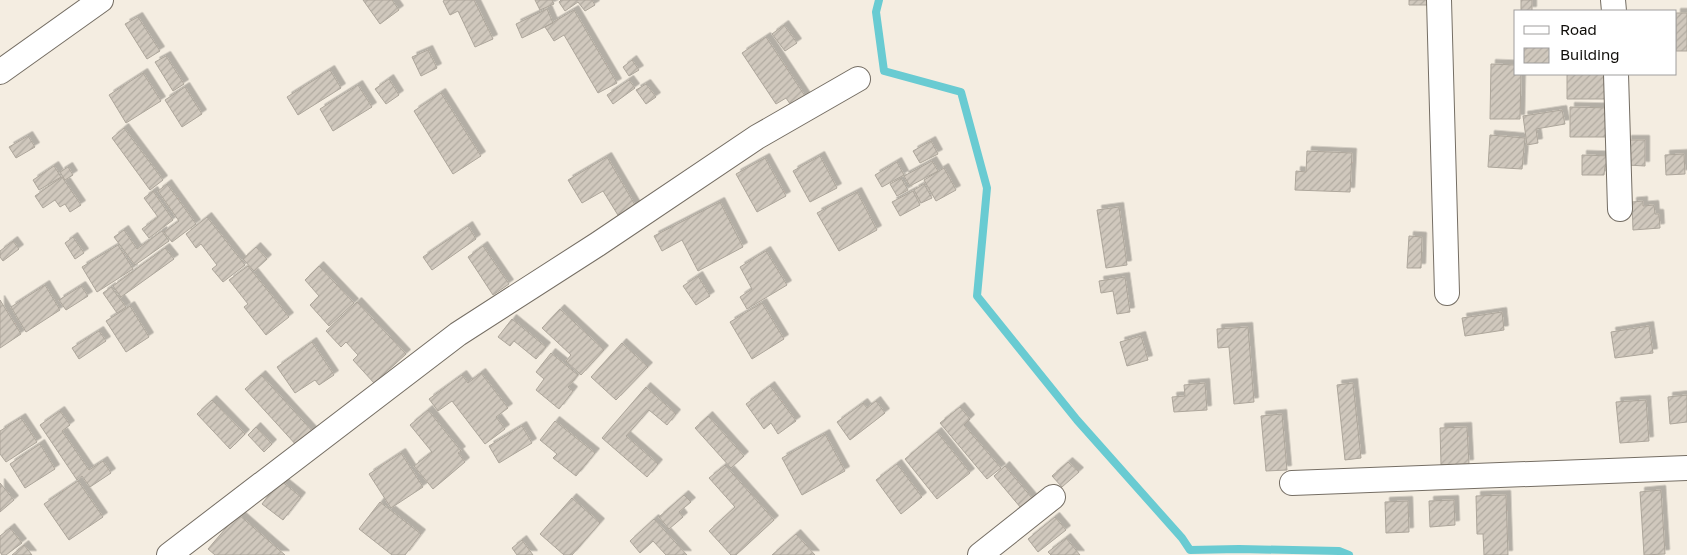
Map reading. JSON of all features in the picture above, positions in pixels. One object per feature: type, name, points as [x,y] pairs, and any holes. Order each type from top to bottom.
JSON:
[{"type":"street","points":[[0,72],[101,0]]},
{"type":"street","points":[[1439,0],[1447,293]]},
{"type":"street","points":[[1616,75],[1620,210]]},
{"type":"street","points":[[169,555],[458,334],[757,138],[858,79]]},
{"type":"street","points":[[1292,483],[1687,468]]},
{"type":"street","points":[[980,555],[1053,497]]},
{"type":"building","points":[[363,0],[392,0],[399,10],[380,24]]},
{"type":"building","points":[[474,0],[493,39],[475,47],[458,11],[450,15],[443,1]]},
{"type":"building","points":[[535,0],[552,0],[554,4],[540,10]]},
{"type":"building","points":[[561,0],[592,0],[595,5],[585,11],[578,2],[565,11],[559,2]]},
{"type":"building","points":[[1409,0],[1431,0],[1431,5],[1409,5]]},
{"type":"building","points":[[1521,0],[1532,0],[1532,10],[1521,10]]},
{"type":"building","points":[[547,9],[553,23],[522,38],[516,24]]},
{"type":"building","points":[[574,10],[617,83],[598,93],[564,35],[554,41],[545,27]]},
{"type":"building","points":[[1677,13],[1687,13],[1687,51],[1677,51]]},
{"type":"building","points":[[138,17],[160,51],[147,59],[125,24]]},
{"type":"building","points":[[784,25],[797,43],[785,51],[772,34]]},
{"type":"building","points":[[766,37],[809,102],[795,111],[786,98],[776,104],[742,53]]},
{"type":"building","points":[[428,50],[437,68],[421,76],[412,57]]},
{"type":"building","points":[[166,56],[184,84],[173,91],[155,62]]},
{"type":"building","points":[[632,60],[639,70],[629,76],[623,67]]},
{"type":"building","points":[[1491,64],[1514,65],[1514,75],[1521,75],[1520,119],[1490,119]]},
{"type":"building","points":[[330,70],[341,88],[298,115],[287,97]]},
{"type":"building","points":[[143,73],[161,101],[126,123],[109,95]]},
{"type":"building","points":[[1567,75],[1606,75],[1606,99],[1567,99]]},
{"type":"building","points":[[389,79],[399,95],[386,104],[375,89]]},
{"type":"building","points":[[629,80],[635,88],[613,104],[607,95]]},
{"type":"building","points":[[646,84],[656,97],[646,104],[636,90]]},
{"type":"building","points":[[358,85],[372,107],[333,131],[320,109]]},
{"type":"building","points":[[185,87],[202,114],[182,127],[165,100]]},
{"type":"building","points":[[441,93],[481,156],[453,174],[414,111]]},
{"type":"building","points":[[1570,107],[1611,108],[1610,137],[1570,137]]},
{"type":"building","points":[[1562,110],[1565,124],[1536,129],[1538,143],[1527,145],[1523,116]]},
{"type":"building","points":[[124,128],[163,180],[150,190],[112,138]]},
{"type":"building","points":[[1490,135],[1525,138],[1522,169],[1488,167]]},
{"type":"building","points":[[28,136],[35,147],[16,158],[9,147]]},
{"type":"building","points":[[1627,140],[1645,140],[1645,166],[1627,165]]},
{"type":"building","points":[[931,141],[938,154],[920,163],[913,151]]},
{"type":"building","points":[[1307,151],[1352,153],[1350,192],[1295,190],[1296,171],[1306,172]]},
{"type":"building","points":[[1684,154],[1685,174],[1666,175],[1665,155]]},
{"type":"building","points":[[1582,155],[1611,156],[1611,166],[1605,166],[1604,175],[1582,175]]},
{"type":"building","points":[[820,156],[837,188],[810,202],[793,171]]},
{"type":"building","points":[[607,157],[638,210],[621,220],[603,191],[582,203],[568,180]]},
{"type":"building","points":[[765,158],[786,196],[757,212],[736,174]]},
{"type":"building","points":[[932,161],[938,171],[910,186],[904,176]]},
{"type":"building","points":[[897,162],[904,175],[882,187],[875,175]]},
{"type":"building","points":[[54,166],[61,177],[39,190],[33,180]]},
{"type":"building","points":[[68,167],[73,175],[65,180],[60,172]]},
{"type":"building","points":[[944,168],[956,190],[936,201],[924,180]]},
{"type":"building","points":[[62,177],[81,205],[70,212],[65,204],[60,207],[55,200],[43,208],[35,196]]},
{"type":"building","points":[[901,178],[908,190],[897,196],[890,184]]},
{"type":"building","points":[[167,184],[196,224],[172,242],[164,232],[179,221],[158,191]]},
{"type":"building","points":[[924,184],[932,198],[921,203],[914,190]]},
{"type":"building","points":[[153,191],[173,220],[149,238],[142,229],[158,217],[144,198]]},
{"type":"building","points":[[913,191],[920,205],[900,216],[892,202]]},
{"type":"building","points":[[857,192],[877,230],[839,251],[817,213]]},
{"type":"building","points":[[1643,201],[1643,206],[1654,205],[1655,214],[1659,214],[1660,228],[1633,230],[1632,202]]},
{"type":"building","points":[[720,202],[743,247],[698,271],[682,240],[662,251],[654,236]]},
{"type":"building","points":[[1119,207],[1127,265],[1106,268],[1097,210]]},
{"type":"building","points":[[207,217],[245,265],[223,282],[212,269],[217,265],[201,244],[196,248],[186,234]]},
{"type":"building","points":[[468,226],[476,239],[432,270],[423,257]]},
{"type":"building","points":[[124,230],[137,249],[162,231],[169,241],[135,265],[114,237]]},
{"type":"building","points":[[1409,236],[1422,237],[1421,268],[1407,268]]},
{"type":"building","points":[[73,237],[84,253],[75,259],[65,243]]},
{"type":"building","points":[[13,241],[19,249],[3,261],[0,257],[0,251]]},
{"type":"building","points":[[118,245],[133,269],[97,292],[82,267]]},
{"type":"building","points":[[483,246],[509,284],[493,295],[468,257]]},
{"type":"building","points":[[256,247],[267,259],[254,271],[243,259]]},
{"type":"building","points":[[165,248],[174,259],[121,297],[113,286]]},
{"type":"building","points":[[766,251],[787,285],[747,309],[740,297],[752,289],[740,267]]},
{"type":"building","points":[[248,266],[289,317],[266,335],[244,307],[248,304],[229,280]]},
{"type":"building","points":[[319,266],[354,303],[329,326],[310,305],[319,296],[305,280]]},
{"type":"building","points":[[698,276],[710,296],[696,305],[683,286]]},
{"type":"building","points":[[1125,277],[1130,312],[1117,314],[1113,291],[1101,293],[1099,281]]},
{"type":"building","points":[[45,285],[60,310],[26,332],[11,307]]},
{"type":"building","points":[[81,286],[88,296],[66,310],[59,300]]},
{"type":"building","points":[[111,287],[126,307],[117,313],[103,293]]},
{"type":"building","points":[[0,300],[21,334],[0,348]]},
{"type":"building","points":[[357,302],[406,354],[374,383],[353,360],[358,355],[346,342],[341,347],[326,331]]},
{"type":"building","points":[[762,303],[784,339],[752,359],[730,322]]},
{"type":"building","points":[[130,306],[149,337],[126,352],[106,321]]},
{"type":"building","points":[[560,309],[604,350],[581,375],[566,361],[571,355],[542,328]]},
{"type":"building","points":[[1502,312],[1504,330],[1465,336],[1462,318]]},
{"type":"building","points":[[512,319],[546,347],[536,359],[514,341],[510,346],[498,337]]},
{"type":"building","points":[[1649,326],[1653,353],[1615,358],[1611,332]]},
{"type":"building","points":[[1248,327],[1254,402],[1234,404],[1229,347],[1218,348],[1217,329]]},
{"type":"building","points":[[99,331],[106,341],[79,359],[72,348]]},
{"type":"building","points":[[1141,336],[1148,360],[1127,366],[1120,342]]},
{"type":"building","points":[[312,342],[334,375],[319,385],[315,380],[295,393],[277,367]]},
{"type":"building","points":[[622,343],[648,367],[616,400],[591,377]]},
{"type":"building","points":[[551,353],[578,375],[568,387],[573,391],[559,409],[536,390],[544,379],[536,372]]},
{"type":"building","points":[[481,373],[508,408],[496,417],[505,429],[485,444],[452,401],[438,411],[429,399],[462,375],[468,383]]},
{"type":"building","points":[[261,375],[314,433],[298,447],[245,389]]},
{"type":"building","points":[[1205,383],[1207,410],[1174,412],[1172,397],[1185,396],[1184,385]]},
{"type":"building","points":[[1353,383],[1361,458],[1345,460],[1337,385]]},
{"type":"building","points":[[770,386],[796,421],[778,434],[771,423],[764,429],[746,404]]},
{"type":"building","points":[[646,387],[676,414],[667,425],[649,410],[626,436],[658,464],[647,477],[602,438]]},
{"type":"building","points":[[1687,395],[1687,422],[1670,424],[1668,397]]},
{"type":"building","points":[[212,400],[245,434],[230,449],[197,414]]},
{"type":"building","points":[[1646,400],[1649,441],[1620,443],[1616,402]]},
{"type":"building","points":[[876,401],[885,413],[850,440],[837,422],[863,403],[867,408]]},
{"type":"building","points":[[960,407],[970,419],[964,425],[1001,468],[987,479],[940,423]]},
{"type":"building","points":[[428,410],[461,451],[458,453],[465,462],[433,489],[414,466],[432,452],[410,425]]},
{"type":"building","points":[[60,411],[70,425],[62,431],[89,470],[103,461],[111,473],[90,487],[82,476],[77,480],[40,425]]},
{"type":"building","points":[[1282,414],[1287,470],[1266,471],[1261,416]]},
{"type":"building","points":[[708,416],[744,456],[731,468],[695,428]]},
{"type":"building","points":[[21,418],[37,442],[6,462],[0,454],[0,431]]},
{"type":"building","points":[[555,421],[595,453],[576,476],[553,458],[557,454],[540,440]]},
{"type":"building","points":[[522,426],[532,443],[499,463],[489,446]]},
{"type":"building","points":[[256,427],[272,444],[264,452],[248,435]]},
{"type":"building","points":[[1467,427],[1469,464],[1441,465],[1440,428]]},
{"type":"building","points":[[937,432],[970,473],[937,499],[905,459]]},
{"type":"building","points":[[825,434],[845,471],[802,495],[782,458]]},
{"type":"building","points":[[40,444],[55,469],[25,488],[10,464]]},
{"type":"building","points":[[401,453],[423,487],[391,508],[369,474]]},
{"type":"building","points":[[1068,462],[1079,472],[1062,487],[1052,476]]},
{"type":"building","points":[[897,464],[922,497],[901,514],[876,480]]},
{"type":"building","points":[[725,465],[774,520],[736,555],[731,555],[709,531],[735,507],[709,478]]},
{"type":"building","points":[[1005,466],[1032,498],[1021,508],[994,476]]},
{"type":"building","points":[[280,480],[301,497],[283,520],[262,504]]},
{"type":"building","points":[[78,481],[103,517],[69,540],[44,504]]},
{"type":"building","points":[[0,483],[14,500],[0,512]]},
{"type":"building","points":[[1661,490],[1665,554],[1644,555],[1640,492]]},
{"type":"building","points":[[684,495],[691,502],[679,512],[683,517],[669,529],[659,517]]},
{"type":"building","points":[[1506,495],[1508,555],[1484,555],[1483,534],[1477,534],[1476,496]]},
{"type":"building","points":[[572,498],[600,523],[572,555],[564,555],[540,534]]},
{"type":"building","points":[[1454,500],[1455,525],[1430,527],[1429,501]]},
{"type":"building","points":[[1408,501],[1409,532],[1386,533],[1385,502]]},
{"type":"building","points":[[380,502],[421,534],[405,555],[392,555],[359,529]]},
{"type":"building","points":[[238,514],[285,555],[215,555],[208,549]]},
{"type":"building","points":[[1055,517],[1066,530],[1038,552],[1028,539]]},
{"type":"building","points":[[654,519],[687,555],[666,555],[653,541],[640,553],[630,541]]},
{"type":"building","points":[[10,528],[22,543],[6,555],[2,555],[0,552],[0,536]]},
{"type":"building","points":[[796,534],[815,555],[772,555]]},
{"type":"building","points":[[1066,538],[1080,555],[1051,555],[1048,552]]},
{"type":"building","points":[[522,540],[533,555],[517,555],[512,548]]},
{"type":"building","points":[[24,545],[32,555],[12,555]]},
{"type":"waterway","points":[[879,0],[876,12],[884,71],[961,92],[987,188],[977,296],[1077,420],[1182,538],[1190,550],[1339,551],[1349,555]]}]
